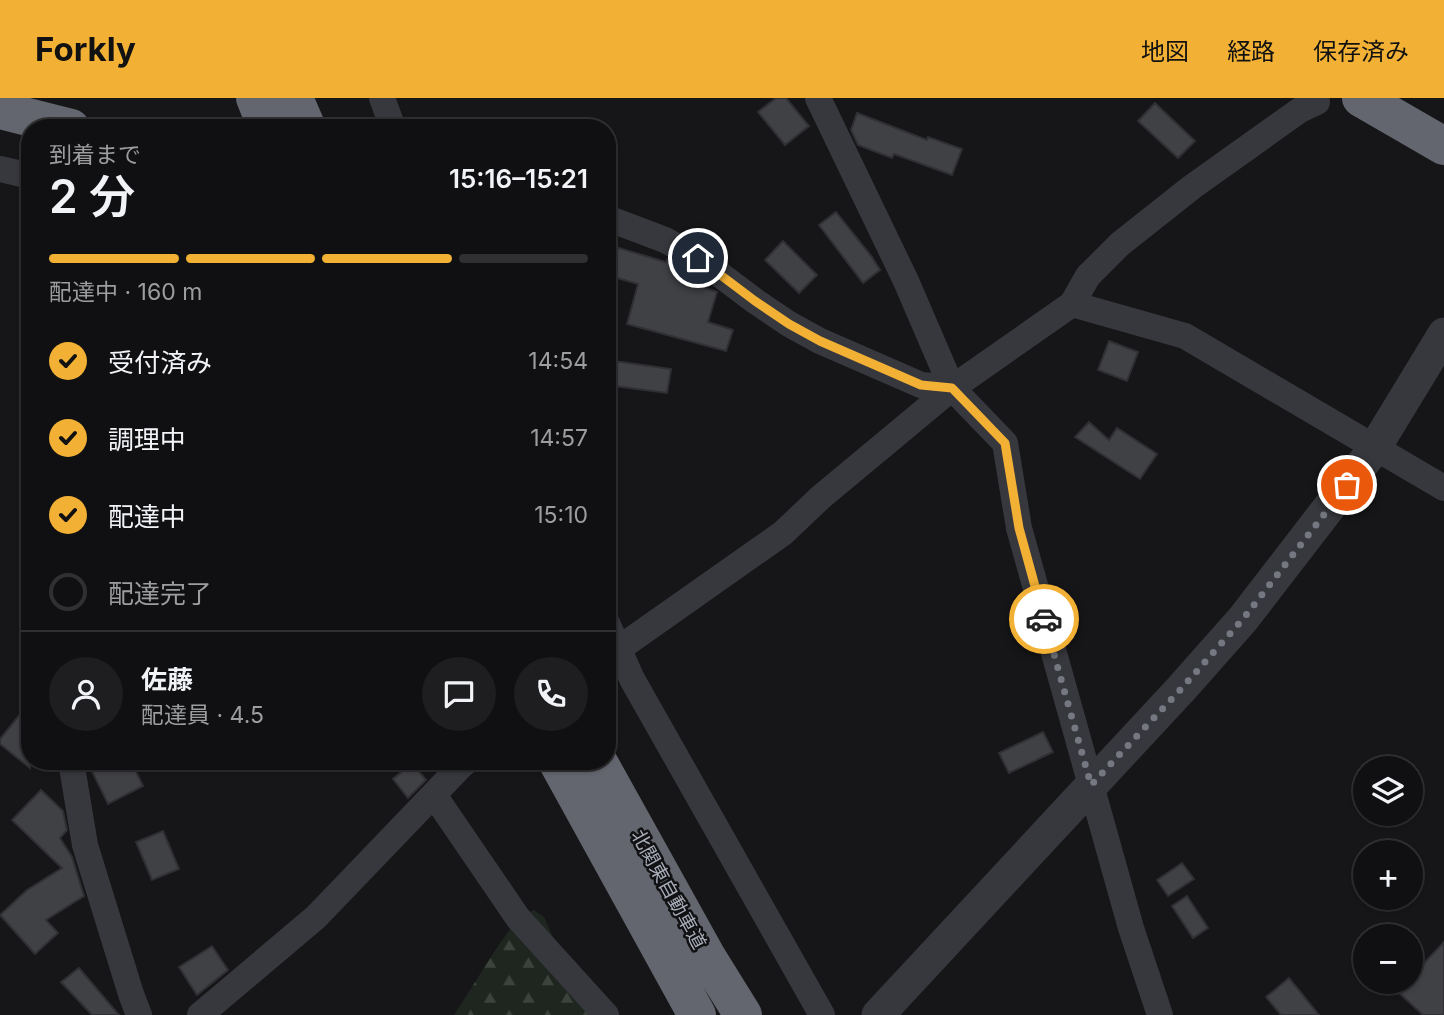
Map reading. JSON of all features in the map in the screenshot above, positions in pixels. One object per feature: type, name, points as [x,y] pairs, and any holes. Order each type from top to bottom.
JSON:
[{"type":"highway","points":[[255,98],[263,119]]},
{"type":"highway","points":[[294,98],[303,119]]},
{"type":"highway","points":[[318,98],[326,119]]},
{"type":"highway","points":[[1361,98],[1444,146]]},
{"type":"highway","points":[[0,110],[36,119]]},
{"type":"highway","points":[[538,770],[550,792],[675,975]]},
{"type":"highway","name":"北関東自動車道","points":[[562,770],[697,1015]]},
{"type":"highway","name":"北関東自動車道","points":[[603,770],[707,957],[743,1015]]},
{"type":"street","points":[[382,98],[390,119]]},
{"type":"street","points":[[818,98],[906,281],[952,388],[1005,443],[1019,528],[1131,928],[1160,1015]]},
{"type":"street","points":[[616,651],[783,533],[821,497],[952,388],[1072,304],[1088,276],[1120,244],[1299,103]]},
{"type":"street","points":[[0,169],[21,174]]},
{"type":"street","points":[[616,221],[665,240],[698,258],[755,301],[820,341],[921,385],[952,388]]},
{"type":"street","points":[[1072,304],[1185,336],[1444,488]]},
{"type":"street","points":[[878,1015],[1243,619],[1374,449],[1444,334]]},
{"type":"street","points":[[616,657],[639,691],[822,1015]]},
{"type":"street","points":[[72,770],[85,845],[139,1015]]},
{"type":"street","points":[[200,1015],[316,917],[456,770]]},
{"type":"street","points":[[434,795],[518,918],[606,1015]]},
{"type":"green space","points":[[534,910],[544,917],[588,1015],[454,1015],[519,917]]},
{"type":"building","points":[[776,98],[786,98],[809,126],[785,145],[758,112]]},
{"type":"building","points":[[1155,103],[1195,141],[1178,158],[1138,121]]},
{"type":"building","points":[[857,113],[927,140],[928,137],[962,149],[952,175],[894,154],[892,158],[858,145],[851,130]]},
{"type":"building","points":[[836,212],[880,270],[863,283],[819,225]]},
{"type":"building","points":[[783,241],[817,275],[799,293],[765,260]]},
{"type":"building","points":[[616,247],[666,262],[667,259],[693,275],[691,283],[717,292],[708,322],[733,330],[726,351],[627,324],[638,284],[616,278]]},
{"type":"building","points":[[1109,341],[1138,352],[1127,381],[1098,370]]},
{"type":"building","points":[[616,361],[671,369],[667,393],[616,386]]},
{"type":"building","points":[[1089,422],[1109,440],[1117,428],[1157,454],[1140,479],[1075,437]]},
{"type":"building","points":[[21,713],[21,761],[0,744],[0,739]]},
{"type":"building","points":[[1043,732],[1053,752],[1009,773],[999,753]]},
{"type":"building","points":[[91,770],[135,770],[143,786],[108,804]]},
{"type":"building","points":[[404,770],[418,770],[426,780],[408,798],[393,779]]},
{"type":"building","points":[[41,790],[63,811],[67,830],[60,838],[72,857],[84,896],[46,920],[58,933],[35,954],[0,915],[27,890],[62,868],[12,820]]},
{"type":"building","points":[[163,831],[179,869],[152,880],[136,842]]},
{"type":"building","points":[[1182,863],[1194,879],[1168,896],[1157,880]]},
{"type":"building","points":[[1187,896],[1208,928],[1193,938],[1172,906]]},
{"type":"building","points":[[1444,942],[1444,1015],[1423,1015],[1400,994],[1423,994],[1423,964]]},
{"type":"building","points":[[212,946],[228,970],[197,995],[179,967]]},
{"type":"building","points":[[79,968],[119,1015],[92,1015],[61,982]]},
{"type":"building","points":[[1289,978],[1319,1015],[1281,1015],[1266,997]]},
{"type":"way so far","points":[[1044,619],[1091,785],[1243,619],[1347,485]]},
{"type":"route","points":[[698,258],[755,301],[820,341],[921,385],[952,388],[1005,443],[1019,528],[1044,619]]}]
